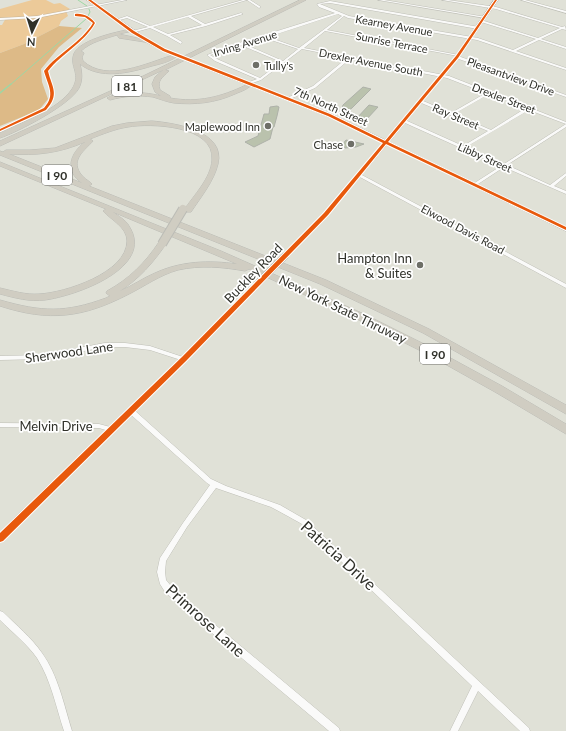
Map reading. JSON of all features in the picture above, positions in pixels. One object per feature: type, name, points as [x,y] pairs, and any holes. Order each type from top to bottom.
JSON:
[{"type":"highway","name":"I 81","points":[[0,137],[190,51],[293,0]]},
{"type":"highway","name":"I 81","points":[[0,144],[141,79],[304,0]]},
{"type":"highway","points":[[134,30],[84,49],[79,55],[80,61],[89,67],[99,70],[129,71],[190,51]]},
{"type":"highway","points":[[0,137],[49,111],[68,97],[78,84],[79,74],[75,57],[81,48],[96,40],[134,30]]},
{"type":"highway","points":[[240,32],[165,71],[155,81],[155,87],[159,93],[170,98],[200,100],[214,97],[243,84],[250,83]]},
{"type":"highway","points":[[117,36],[130,36],[149,42]]},
{"type":"highway","points":[[13,138],[98,102],[117,96],[141,94],[177,101],[206,102],[224,98],[248,86],[250,83]]},
{"type":"highway","points":[[0,152],[29,153],[55,150],[77,143],[103,131],[134,124],[159,123],[180,126],[195,132],[208,140],[212,145],[216,157],[212,173],[185,210]]},
{"type":"highway","points":[[114,198],[77,176],[73,166],[73,160],[80,149],[85,144],[102,134],[124,128],[147,125],[168,126],[183,130],[198,137],[207,146],[210,152],[210,162],[185,210],[149,271],[117,296]]},
{"type":"highway","name":"New York State Thruway","points":[[0,152],[310,276],[350,294],[426,331],[566,410]]},
{"type":"highway","name":"New York State Thruway","points":[[0,164],[254,267],[382,326],[475,375],[566,429]]},
{"type":"highway","points":[[0,291],[34,298],[64,294],[79,290],[104,278],[121,262],[128,252],[130,243],[127,229],[123,223],[112,214],[79,195]]},
{"type":"highway","points":[[0,294],[20,302],[43,307],[73,305],[91,300],[117,289],[138,274],[146,267],[164,244]]},
{"type":"highway","points":[[0,303],[31,312],[62,313],[92,307],[159,274],[190,265],[206,264],[226,264],[246,269],[300,288]]},
{"type":"street","name":"7th North Street","points":[[89,0],[116,20],[134,30],[149,42],[193,62],[290,98],[329,115],[566,229]]},
{"type":"street","points":[[0,19],[37,17],[126,0]]},
{"type":"street","points":[[134,30],[247,0],[260,6]]},
{"type":"street","points":[[379,0],[485,17]]},
{"type":"street","points":[[443,0],[491,7],[565,28]]},
{"type":"street","name":"Buckley Road","points":[[0,538],[184,359],[326,214],[458,56],[496,0]]},
{"type":"street","points":[[522,0],[566,12]]},
{"type":"street","name":"Kearney Avenue","points":[[478,28],[328,2],[319,3],[319,6],[343,16],[471,38],[566,69]]},
{"type":"street","points":[[168,35],[242,14]]},
{"type":"street","name":"Irving Avenue","points":[[260,79],[208,56],[209,54],[338,14]]},
{"type":"street","points":[[188,16],[205,25]]},
{"type":"street","points":[[250,83],[260,79],[343,16]]},
{"type":"street","points":[[116,20],[127,17],[168,35],[180,43]]},
{"type":"street","points":[[482,21],[566,48]]},
{"type":"street","points":[[514,51],[565,28]]},
{"type":"street","name":"Sunrise Terrace","points":[[325,30],[458,56]]},
{"type":"street","name":"Drexler Avenue South","points":[[266,36],[300,48],[441,76]]},
{"type":"street","points":[[240,44],[283,62]]},
{"type":"street","name":"Pleasantview Drive","points":[[458,56],[566,96]]},
{"type":"street","points":[[290,98],[314,87],[350,57]]},
{"type":"street","name":"Drexler Street","points":[[441,76],[529,108],[566,124]]},
{"type":"street","points":[[451,114],[489,93]]},
{"type":"street","name":"Ray Street","points":[[420,101],[491,131]]},
{"type":"street","points":[[464,148],[529,108]]},
{"type":"street","name":"Libby Street","points":[[404,121],[566,193]]},
{"type":"street","points":[[474,185],[566,124]]},
{"type":"street","points":[[551,186],[566,174]]},
{"type":"street","name":"Elwood Davis Road","points":[[359,175],[566,286]]},
{"type":"street","name":"Sherwood Lane","points":[[0,358],[41,357],[105,345],[126,345],[150,348],[184,359]]},
{"type":"street","name":"Patricia Drive","points":[[131,411],[184,460],[215,484],[234,492],[270,503],[284,509],[304,522],[526,731]]},
{"type":"street","name":"Melvin Drive","points":[[0,425],[99,426],[112,430]]},
{"type":"street","name":"Primrose Lane","points":[[215,484],[185,525],[163,560],[161,572],[163,581],[168,589],[197,615],[336,731]]},
{"type":"street","points":[[0,615],[40,656],[49,673],[68,731]]},
{"type":"street","points":[[454,731],[477,684]]},
{"type":"shaded area","points":[[32,0],[46,0],[54,4],[60,3],[70,9],[66,11],[68,16],[61,21],[59,26],[24,44],[0,53],[0,25],[2,25],[6,18],[0,18],[0,9]]},
{"type":"shaded area","points":[[59,26],[82,28],[59,47],[41,69],[42,82],[48,99],[39,110],[0,126],[0,53],[24,44]]},
{"type":"building","points":[[363,87],[371,89],[349,110],[342,108],[343,105]]},
{"type":"building","points":[[369,105],[378,107],[365,121],[356,119]]},
{"type":"building","name":"Maplewood Inn","points":[[270,107],[279,107],[270,139],[254,147],[245,142],[258,136],[264,114],[269,114]]},
{"type":"building","name":"Chase","points":[[346,140],[364,144],[356,147],[345,148],[342,145]]},
{"type":"waterway","points":[[78,0],[87,6]]},
{"type":"waterway","points":[[88,16],[90,12],[89,9]]},
{"type":"waterway","points":[[10,85],[86,19]]},
{"type":"waterway","points":[[0,93],[11,84]]},
{"type":"cycle path","points":[[89,0],[133,32],[164,50],[329,115],[566,229]]},
{"type":"cycle path","points":[[0,538],[184,359],[326,214],[457,57],[496,0]]},
{"type":"cycle path","points":[[0,130],[45,109],[49,104],[53,95],[46,71],[57,59],[86,34],[94,23],[86,17],[76,15]]},
{"type":"place","name":"Tully's","points":[[256,65]]},
{"type":"place","name":"Maplewood Inn","points":[[268,126]]},
{"type":"place","name":"Chase","points":[[351,144]]},
{"type":"place","name":"Hampton Inn & Suites","points":[[420,265]]}]
